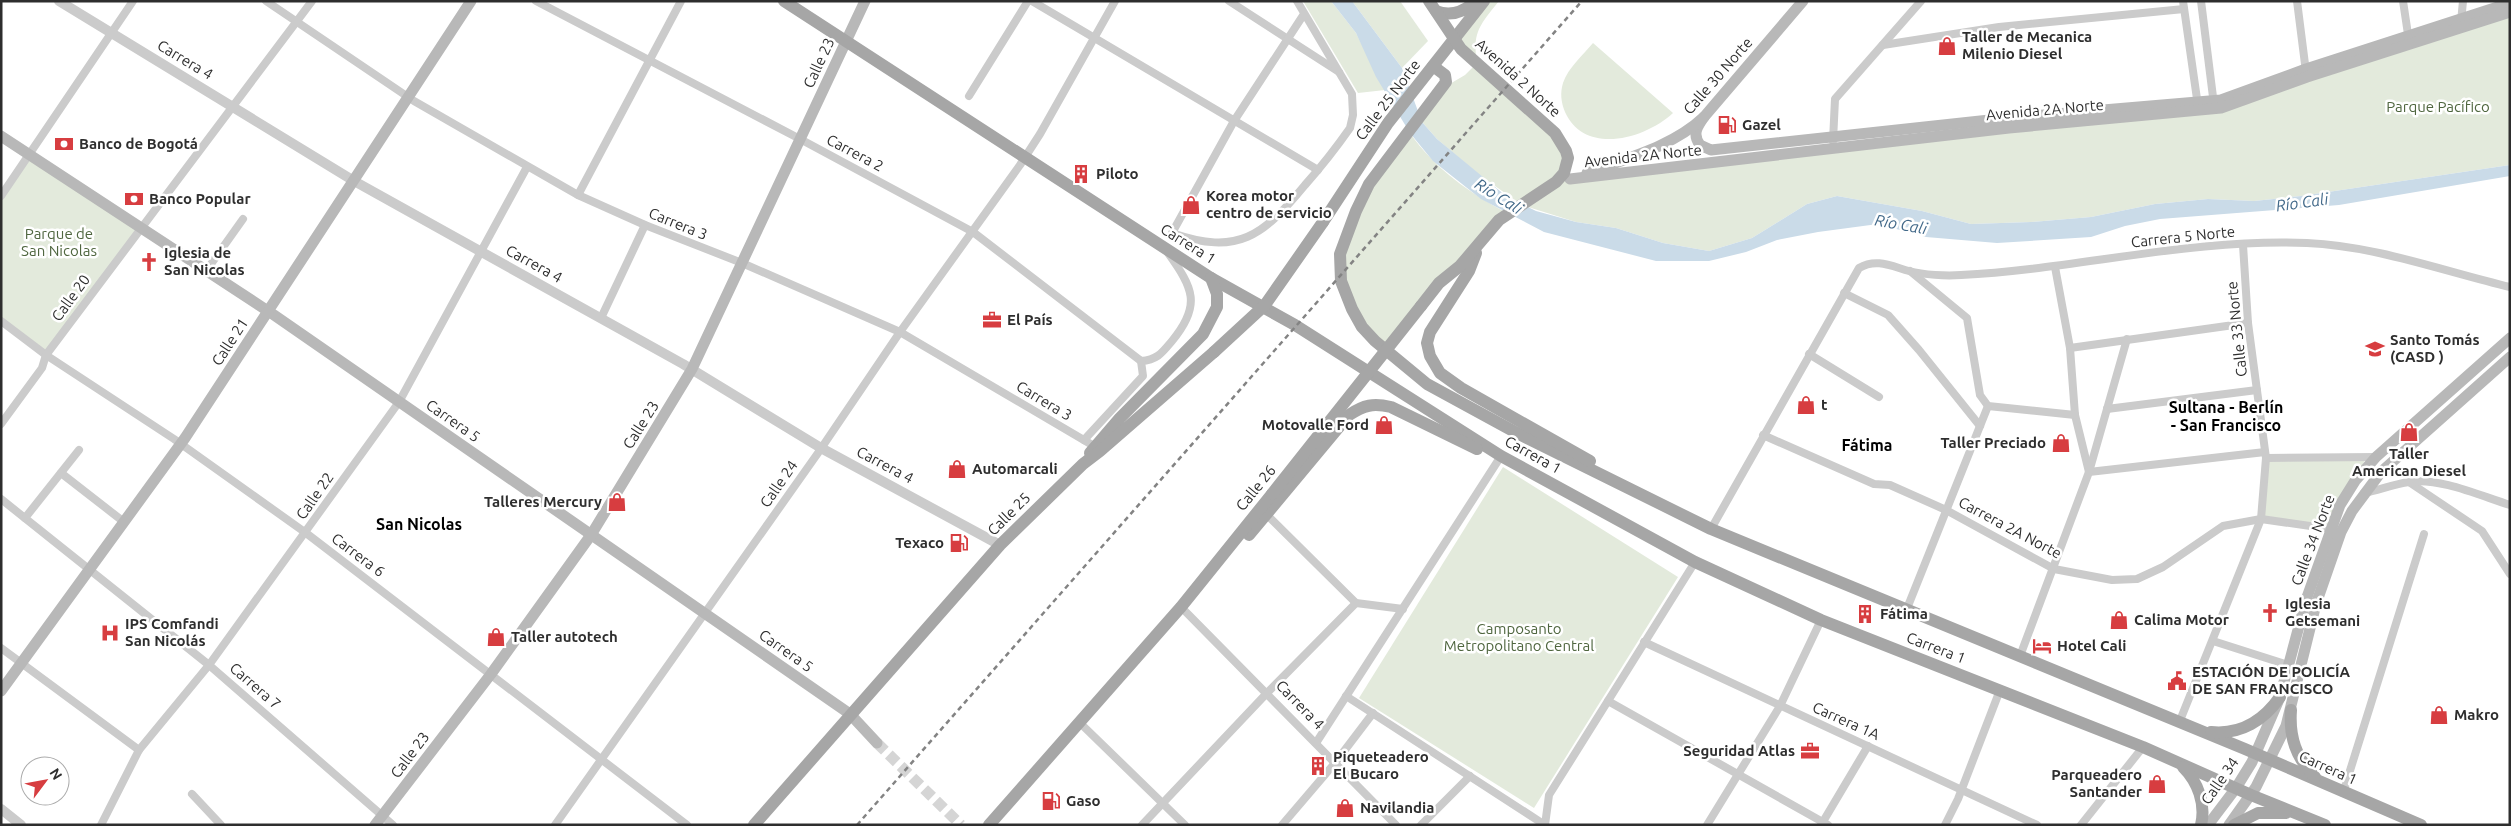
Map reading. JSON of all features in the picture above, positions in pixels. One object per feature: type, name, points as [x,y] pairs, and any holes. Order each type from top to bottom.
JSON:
[{"type":"main road","name":"Calle 21","points":[[1,691],[181,443],[471,1]]},
{"type":"main road","name":"Carrera 1","points":[[784,1],[1165,250],[1295,325],[1501,456],[1695,562],[1821,620],[2143,747],[2308,820],[2325,825]]},
{"type":"main road","name":"Calle 23","points":[[375,825],[491,674],[591,535],[692,369],[865,1]]},
{"type":"main road","points":[[1432,6],[1444,15],[1456,13],[1476,1]]},
{"type":"main road","name":"Calle 25 Norte","points":[[1323,222],[1388,124],[1484,1]]},
{"type":"main road","name":"Calle 30 Norte","points":[[1556,182],[1570,179],[1676,139],[1704,117],[1803,1]]},
{"type":"main road","name":"Avenida 2A Norte","points":[[2461,24],[2510,3]]},
{"type":"main road","name":"Avenida 2 Norte","points":[[1432,6],[1461,49],[1561,140],[1566,151],[1567,166],[1556,182]]},
{"type":"main road","name":"Avenida 2A Norte","points":[[1570,179],[1833,142],[2214,105],[2221,100],[2409,40],[2461,24],[2510,12]]},
{"type":"main road","name":"Carrera 1","points":[[1432,68],[1445,75],[1446,82],[1369,184],[1356,211],[1340,254],[1339,271],[1352,309],[1362,327],[1375,341],[1427,384],[1515,432],[1711,529],[1906,611],[2197,729],[2421,825]]},
{"type":"main road","name":"Avenida 2A Norte","points":[[1704,117],[1695,135],[1700,145],[1707,149],[1833,142]]},
{"type":"main road","name":"Carrera 5","points":[[1,136],[268,311],[850,714],[877,743]]},
{"type":"main road","name":"Calle 26","points":[[989,825],[1181,607],[1439,283],[1460,266],[1499,220],[1556,182]]},
{"type":"main road","name":"Calle 25","points":[[754,825],[1000,544],[1083,464],[1214,352],[1265,305],[1323,222]]},
{"type":"main road","points":[[1483,238],[1469,271],[1430,332],[1428,343],[1434,366],[1440,373],[1461,388],[1625,479],[1660,505]]},
{"type":"main road","points":[[1083,464],[1089,443],[1203,334],[1217,307],[1217,294],[1212,278]]},
{"type":"main road","name":"Calle 34 Norte","points":[[2256,754],[2280,697],[2306,600],[2340,505],[2355,481],[2376,457],[2510,338]]},
{"type":"main road","name":"Calle 34 Norte","points":[[2270,761],[2291,710],[2316,604],[2341,532],[2363,494],[2381,472],[2410,445],[2510,358]]},
{"type":"main road","points":[[1181,607],[1267,515],[1349,415],[1361,407],[1370,404],[1391,407],[1474,448],[1501,456]]},
{"type":"main road","points":[[2402,434],[2410,445]]},
{"type":"main road","points":[[2197,729],[2213,733],[2230,732],[2246,727],[2260,720],[2280,697]]},
{"type":"main road","points":[[2291,710],[2290,724],[2296,751],[2304,765],[2315,777],[2328,785]]},
{"type":"main road","name":"Calle 34","points":[[2208,825],[2236,788],[2256,754]]},
{"type":"main road","points":[[2229,825],[2251,795],[2270,761]]},
{"type":"main road","points":[[2179,763],[2187,771],[2198,790],[2202,810],[2201,825]]},
{"type":"main road","points":[[2234,825],[2258,813],[2273,811],[2308,820]]},
{"type":"street","name":"Carrera 4","points":[[59,1],[354,181],[692,369],[821,448],[1000,544]]},
{"type":"street","points":[[1,196],[133,1]]},
{"type":"street","name":"Carrera 3","points":[[266,1],[297,24],[408,97],[578,195],[645,225],[742,263],[900,332],[1089,443]]},
{"type":"street","name":"Calle 20","points":[[1,424],[42,368],[46,355],[141,226],[297,24],[312,1]]},
{"type":"street","name":"Carrera 2","points":[[536,1],[973,232],[1141,360]]},
{"type":"street","points":[[578,195],[651,61],[681,1]]},
{"type":"street","points":[[968,96],[1030,1],[1318,170]]},
{"type":"street","name":"Calle 24","points":[[555,825],[821,448],[900,332],[1025,158],[1095,39],[1115,1]]},
{"type":"street","points":[[1229,1],[1340,74]]},
{"type":"street","name":"Calle 25 Norte","points":[[1199,242],[1235,241],[1256,233],[1282,214],[1350,128],[1353,115],[1352,94],[1297,1]]},
{"type":"street","points":[[1833,142],[1835,99],[1921,1]]},
{"type":"street","points":[[2201,1],[2214,105]]},
{"type":"street","points":[[2296,1],[2306,73]]},
{"type":"street","points":[[2404,1],[2409,40]]},
{"type":"street","points":[[2461,24],[2463,1]]},
{"type":"street","points":[[1883,45],[1999,26],[2184,5],[2198,106]]},
{"type":"street","points":[[1234,121],[1304,14]]},
{"type":"street","name":"Carrera 1","points":[[1199,242],[1172,233],[1234,121]]},
{"type":"street","name":"Calle 22","points":[[101,825],[139,750],[209,665],[399,402],[527,167]]},
{"type":"street","points":[[206,271],[243,219]]},
{"type":"street","points":[[601,318],[645,225]]},
{"type":"street","name":"Carrera 5 Norte","points":[[1844,293],[1859,268],[1870,262],[1892,265],[1910,271],[1959,276],[2056,267],[2172,250],[2309,243],[2354,248],[2510,287]]},
{"type":"street","name":"Calle 33 Norte","points":[[2179,723],[2261,519],[2265,455],[2248,322],[2242,245]]},
{"type":"street","points":[[1089,443],[1143,376],[1141,360],[1152,360],[1159,357],[1184,327],[1190,314],[1192,300],[1190,286],[1165,250]]},
{"type":"street","points":[[2056,267],[2070,348],[2076,415],[2089,472]]},
{"type":"street","points":[[1910,271],[1967,318],[1980,395],[1988,406],[2076,415]]},
{"type":"street","points":[[1711,529],[1844,293],[1888,315],[1919,350],[1980,426]]},
{"type":"street","name":"Carrera 6","points":[[1,321],[46,355],[181,443],[306,532],[687,825]]},
{"type":"street","points":[[2070,348],[2248,322]]},
{"type":"street","points":[[2020,656],[2089,472],[2127,339]]},
{"type":"street","points":[[1809,354],[1879,397]]},
{"type":"street","points":[[2107,409],[2257,390]]},
{"type":"street","points":[[1906,611],[1988,406]]},
{"type":"street","name":"Carrera 2A Norte","points":[[1763,435],[1874,484],[1890,485],[1946,510],[2054,569],[2112,580],[2137,579],[2163,567],[2223,526],[2261,519],[2331,529]]},
{"type":"street","points":[[25,518],[80,450]]},
{"type":"street","points":[[2089,472],[2265,455],[2376,457]]},
{"type":"street","points":[[1316,743],[1501,456]]},
{"type":"street","points":[[61,474],[124,522]]},
{"type":"street","points":[[2363,494],[2409,482],[2422,481],[2450,486],[2510,505]]},
{"type":"street","points":[[2409,482],[2482,531],[2507,566],[2510,574]]},
{"type":"street","name":"Carrera 7","points":[[1,499],[209,665],[383,814],[393,825]]},
{"type":"street","points":[[1267,515],[1356,603],[1403,608]]},
{"type":"street","points":[[2343,793],[2424,534]]},
{"type":"street","points":[[1346,696],[1545,825],[1549,795],[1695,562]]},
{"type":"street","points":[[1142,825],[1267,692],[1356,603]]},
{"type":"street","name":"Carrera 4","points":[[1181,607],[1267,692],[1396,825]]},
{"type":"street","points":[[1707,825],[1780,706],[1821,620]]},
{"type":"street","points":[[2213,641],[2288,665]]},
{"type":"street","name":"Carrera 1A","points":[[1644,642],[2037,825]]},
{"type":"street","points":[[1,648],[139,750]]},
{"type":"street","points":[[1945,825],[2000,690]]},
{"type":"street","points":[[1608,701],[1824,824],[1868,746]]},
{"type":"street","points":[[1282,825],[1335,763],[1373,713]]},
{"type":"street","points":[[1079,722],[1185,825]]},
{"type":"street","points":[[2081,825],[2143,747]]},
{"type":"street","points":[[1421,825],[1470,776]]},
{"type":"street","points":[[192,794],[221,825]]},
{"type":"street","points":[[1,809],[20,825]]},
{"type":"green space","points":[[1303,1],[1331,1],[1356,33],[1385,90],[1358,93]]},
{"type":"green space","points":[[1352,1],[1400,1],[1428,41],[1402,68]]},
{"type":"green space","points":[[1484,1],[1499,1],[1479,29],[1476,44],[1477,63],[1454,39]]},
{"type":"green space","name":"Parque Pacífico","points":[[2510,12],[2510,165],[2301,196],[2254,201],[2208,199],[2155,204],[2091,217],[2031,222],[1971,224],[1922,211],[1837,196],[1807,204],[1752,238],[1709,251],[1663,243],[1616,228],[1576,222],[1522,205],[1478,174],[1437,139],[1422,122],[1448,85],[1465,75],[1477,63],[1566,151],[1561,177],[2199,111]]},
{"type":"green space","points":[[1593,43],[1673,113],[1647,130],[1632,136],[1616,139],[1601,139],[1586,134],[1574,126],[1565,112],[1561,98],[1562,87],[1565,77],[1572,67]]},
{"type":"green space","points":[[1410,133],[1430,158],[1454,179],[1507,213],[1386,348],[1375,341],[1341,281],[1347,232],[1356,211]]},
{"type":"green space","name":"Parque de San Nicolas","points":[[30,155],[141,226],[46,355],[1,321],[1,196]]},
{"type":"green space","points":[[2367,456],[2331,529],[2261,519],[2266,458]]},
{"type":"green space","name":"Camposanto Metropolitano Central","points":[[1503,467],[1678,577],[1534,808],[1359,698]]},
{"type":"water","name":"Río Cali","points":[[1331,1],[1352,1],[1402,68],[1422,122],[1437,139],[1506,196],[1536,211],[1576,222],[1616,228],[1663,243],[1709,251],[1752,238],[1807,204],[1837,196],[1922,211],[1971,224],[2091,217],[2155,204],[2208,199],[2254,201],[2301,196],[2510,165],[2510,176],[2339,205],[2160,219],[2125,226],[2091,237],[1997,243],[1926,237],[1878,224],[1777,240],[1746,252],[1709,261],[1656,261],[1544,232],[1481,199],[1433,161],[1410,133],[1376,77],[1356,33]]},
{"type":"tunnel","points":[[877,743],[961,825]]},
{"type":"railway","points":[[857,825],[1582,1]]},
{"type":"place","name":"Taller de Mecanica Milenio Diesel","points":[[1947,46]]},
{"type":"place","name":"Gazel","points":[[1727,125]]},
{"type":"place","name":"Banco de Bogotá","points":[[64,144]]},
{"type":"place","name":"Piloto","points":[[1081,174]]},
{"type":"place","name":"Banco Popular","points":[[134,199]]},
{"type":"place","name":"Korea motor centro de servicio","points":[[1191,205]]},
{"type":"place","name":"Iglesia de San Nicolas","points":[[149,262]]},
{"type":"place","name":"El País","points":[[992,320]]},
{"type":"place","name":"Santo Tomás (CASD )","points":[[2375,349]]},
{"type":"place","name":"t","points":[[1806,405]]},
{"type":"place","name":"Motovalle Ford","points":[[1384,425]]},
{"type":"place","name":"Taller American Diesel","points":[[2409,432]]},
{"type":"place","name":"Taller Preciado","points":[[2061,443]]},
{"type":"place","name":"Automarcali","points":[[957,469]]},
{"type":"place","name":"Talleres Mercury","points":[[617,502]]},
{"type":"place","name":"Texaco","points":[[959,543]]},
{"type":"place","name":"Iglesia Getsemani","points":[[2270,613]]},
{"type":"place","name":"Fátima","points":[[1865,614]]},
{"type":"place","name":"Calima Motor","points":[[2119,620]]},
{"type":"place","name":"IPS Comfandi San Nicolás","points":[[110,633]]},
{"type":"place","name":"Taller autotech","points":[[496,637]]},
{"type":"place","name":"Hotel Cali","points":[[2042,646]]},
{"type":"place","name":"ESTACIÓN DE POLICÍA DE SAN FRANCISCO","points":[[2177,681]]},
{"type":"place","name":"Makro","points":[[2439,715]]},
{"type":"place","name":"Seguridad Atlas","points":[[1810,751]]},
{"type":"place","name":"Piqueteadero El Bucaro","points":[[1318,766]]},
{"type":"place","name":"Parqueadero Santander","points":[[2157,784]]},
{"type":"place","name":"Gaso","points":[[1051,801]]},
{"type":"place","name":"Navilandia","points":[[1345,808]]},
{"type":"district","name":"Sultana - Berlín - San Francisco","points":[[2226,416]]},
{"type":"district","name":"Fátima","points":[[1867,445]]},
{"type":"district","name":"San Nicolas","points":[[419,524]]}]
